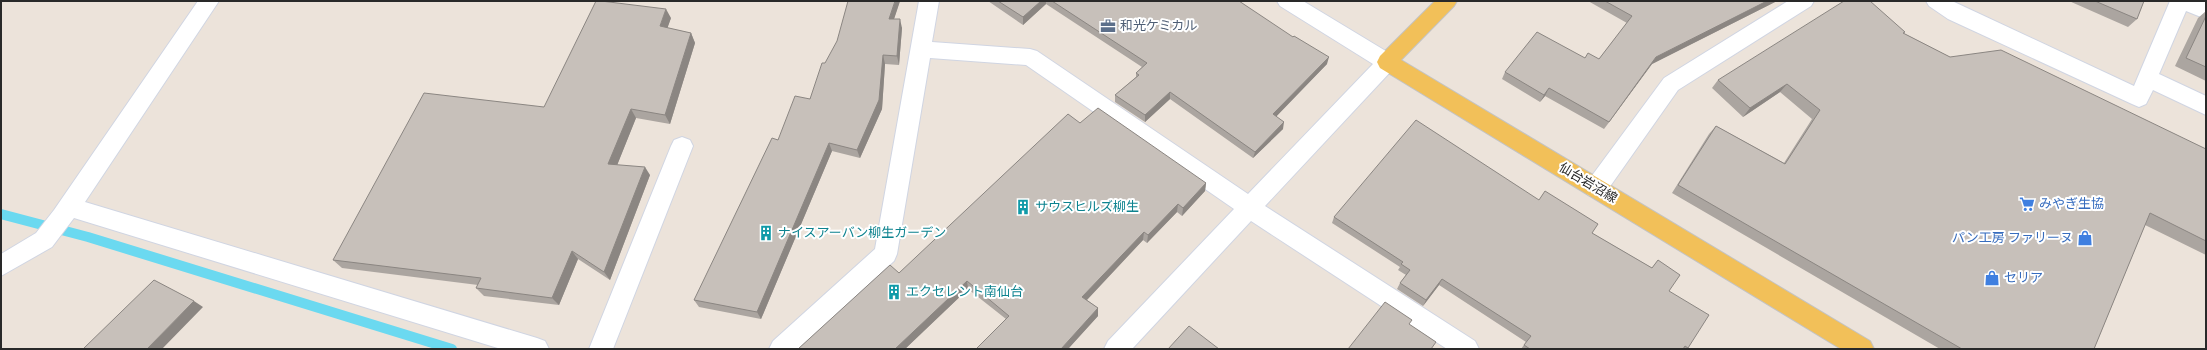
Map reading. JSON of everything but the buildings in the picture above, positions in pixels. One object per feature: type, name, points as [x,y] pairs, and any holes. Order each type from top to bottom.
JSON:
[{"type":"main road","points":[[1387,62],[1447,1]]},
{"type":"main road","name":"仙台岩沼線","points":[[1387,62],[1862,349]]},
{"type":"street","points":[[1,266],[44,240],[66,212],[209,1]]},
{"type":"street","points":[[781,349],[886,254],[929,1]]},
{"type":"street","points":[[1116,349],[1387,62],[1287,1]]},
{"type":"street","points":[[1596,188],[1671,84],[1804,1]]},
{"type":"street","points":[[1936,1],[1955,13],[2139,98],[2182,1],[2206,11]]},
{"type":"street","points":[[921,50],[1030,58],[1250,208],[1460,347]]},
{"type":"street","points":[[2147,78],[2206,106]]},
{"type":"street","points":[[602,349],[682,146]]},
{"type":"street","points":[[66,212],[537,349]]},
{"type":"waterway","points":[[1,214],[88,237],[452,349]]},
{"type":"place","name":"和光ケミカル","points":[[1108,26]]},
{"type":"place","name":"みやぎ生協","points":[[2027,204]]},
{"type":"place","name":"サウスヒルズ柳生","points":[[1023,207]]},
{"type":"place","name":"ナイスアーバン柳生ガーデン","points":[[766,233]]},
{"type":"place","name":"パン工房 ファリーヌ","points":[[2085,238]]},
{"type":"place","name":"セリア","points":[[1992,278]]},
{"type":"place","name":"エクセレント南仙台","points":[[894,292]]}]
